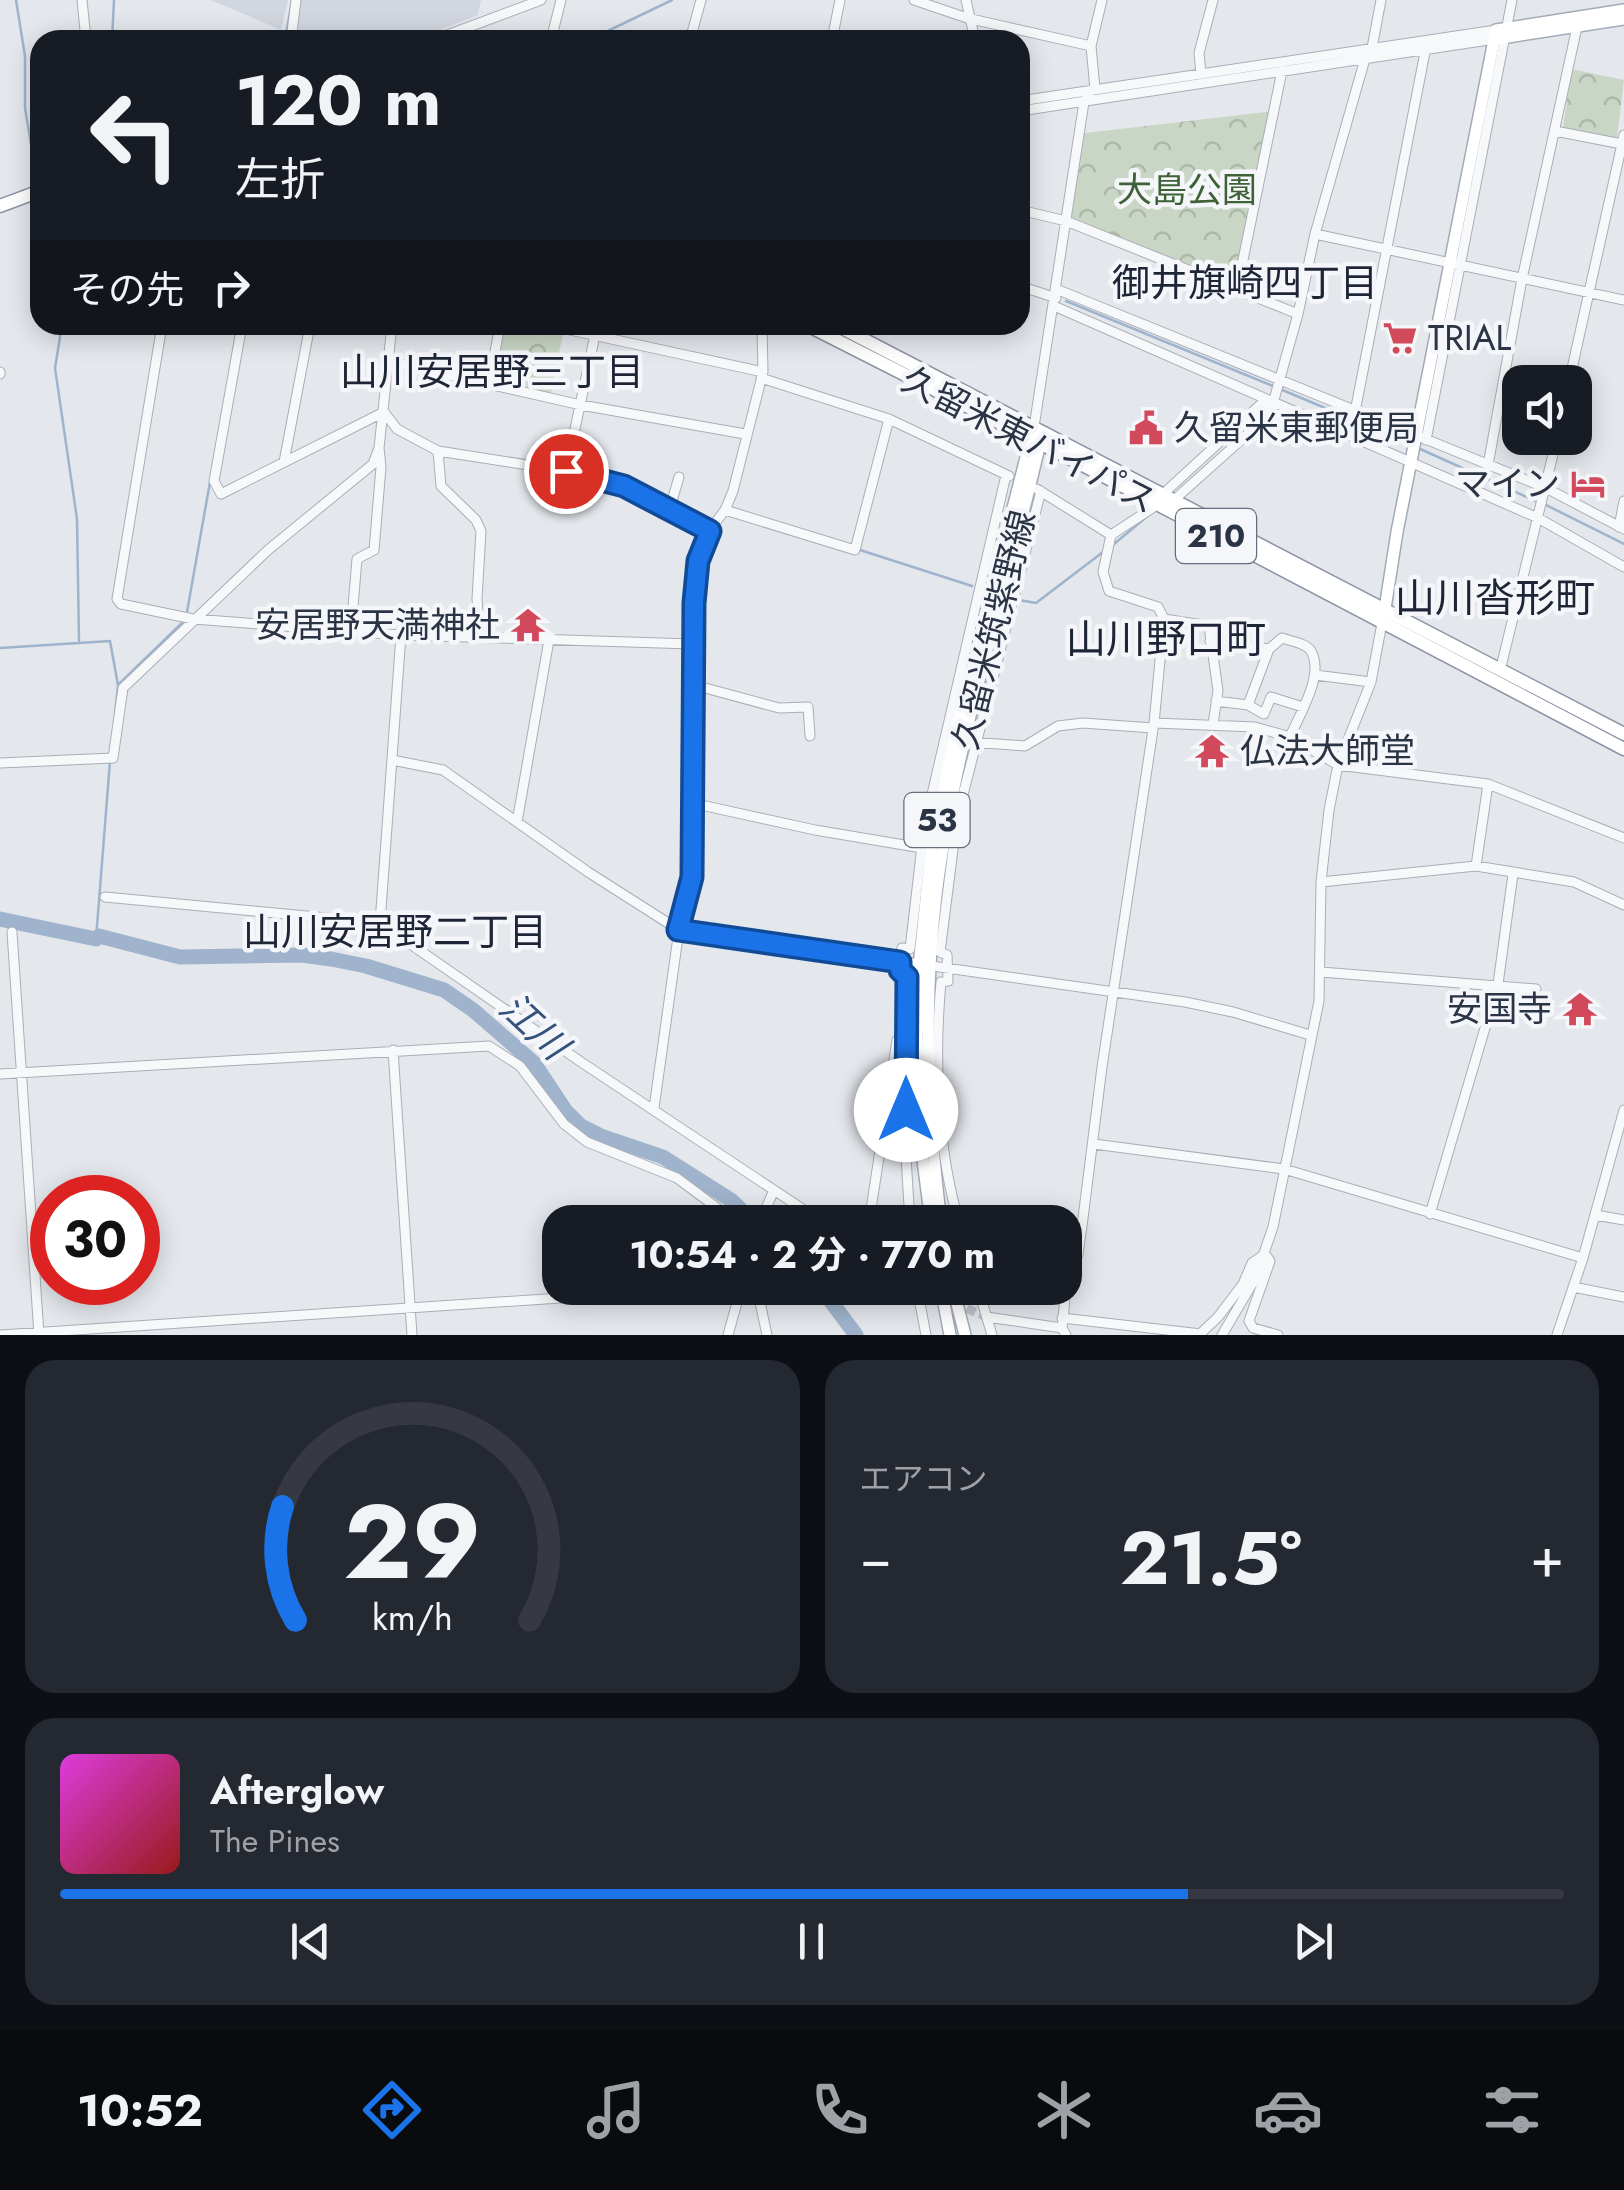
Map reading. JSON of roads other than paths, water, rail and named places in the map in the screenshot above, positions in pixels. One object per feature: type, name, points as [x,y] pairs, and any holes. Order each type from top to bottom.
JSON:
[{"type":"highway","points":[[0,206],[30,195]]},
{"type":"highway","name":"久留米東バイパス","points":[[827,335],[1165,499],[1624,749]]},
{"type":"highway","name":"久留米東バイパス","points":[[854,335],[1034,436]]},
{"type":"highway","name":"久留米東バイパス","points":[[1384,616],[1624,734]]},
{"type":"main road","points":[[1500,34],[1624,10]]},
{"type":"main road","points":[[1500,34],[1624,19]]},
{"type":"main road","points":[[1384,616],[1412,460],[1422,438],[1500,34]]},
{"type":"main road","name":"久留米筑紫野線","points":[[929,1205],[920,1137],[917,1037],[932,844],[1034,436]]},
{"type":"main road","name":"久留米筑紫野線","points":[[924,966],[928,1088],[938,1205]]},
{"type":"main road","points":[[944,1305],[950,1335]]},
{"type":"main road","points":[[957,1305],[965,1335]]},
{"type":"street","points":[[82,0],[85,30]]},
{"type":"street","points":[[292,30],[296,0]]},
{"type":"street","points":[[460,30],[540,0]]},
{"type":"street","points":[[554,30],[561,0]]},
{"type":"street","points":[[693,30],[701,0]]},
{"type":"street","points":[[834,30],[840,0]]},
{"type":"street","points":[[914,0],[1020,30]]},
{"type":"street","points":[[966,0],[971,30]]},
{"type":"street","points":[[1034,436],[1084,102],[1095,88],[1091,46],[1102,0]]},
{"type":"street","points":[[1201,74],[1199,53],[1213,0]]},
{"type":"street","points":[[1273,402],[1315,234],[1364,59],[1372,48],[1382,0]]},
{"type":"street","points":[[1030,109],[1364,59],[1500,34],[1512,0]]},
{"type":"street","points":[[1488,465],[1522,279],[1577,27]]},
{"type":"street","points":[[1030,32],[1091,46]]},
{"type":"street","points":[[1030,99],[1372,48],[1427,45]]},
{"type":"street","points":[[1355,412],[1427,45]]},
{"type":"street","points":[[1238,290],[1282,71]]},
{"type":"street","points":[[1555,132],[1623,139],[1573,365]]},
{"type":"street","points":[[1030,212],[1066,221],[1298,314]]},
{"type":"street","points":[[1315,234],[1624,300]]},
{"type":"street","points":[[1030,289],[1281,379],[1546,488],[1622,528],[1624,501]]},
{"type":"street","points":[[1056,297],[1273,402],[1538,518],[1624,566]]},
{"type":"street","points":[[160,335],[117,599],[121,604],[194,618],[401,635],[693,644]]},
{"type":"street","points":[[240,335],[214,481],[221,494],[384,412]]},
{"type":"street","points":[[284,462],[308,335]]},
{"type":"street","points":[[0,763],[114,758],[123,688],[268,550],[373,464],[384,412],[390,335]]},
{"type":"street","points":[[488,384],[498,335]]},
{"type":"street","points":[[566,471],[596,335],[762,375],[888,419],[1024,483],[1111,535]]},
{"type":"street","points":[[654,1108],[678,930],[692,877],[693,644],[698,561],[733,492],[762,375],[762,335]]},
{"type":"street","points":[[386,362],[581,405],[745,434]]},
{"type":"street","points":[[1063,1327],[1066,1288],[1078,1254],[1154,726],[1164,619],[1158,607],[1109,591],[1103,572],[1111,535],[1165,499],[1260,406],[1273,402]]},
{"type":"street","points":[[384,412],[397,429],[438,451],[566,471],[624,486],[710,531]]},
{"type":"street","points":[[725,510],[855,550],[888,419]]},
{"type":"street","points":[[351,630],[356,559],[374,550],[379,448]]},
{"type":"street","points":[[438,451],[441,486],[476,520],[481,531],[477,599],[480,637]]},
{"type":"street","points":[[1500,672],[1553,455]]},
{"type":"street","points":[[670,508],[679,477]]},
{"type":"street","points":[[909,1205],[904,1124],[907,977],[900,970],[902,948],[910,949],[922,848],[960,741],[1024,483]]},
{"type":"street","points":[[1222,1335],[1265,1254],[1321,972],[1321,882],[1328,810],[1338,765],[1371,682],[1384,616]]},
{"type":"street","points":[[1164,619],[1209,626],[1218,691],[1213,724]]},
{"type":"street","points":[[380,922],[401,635]]},
{"type":"street","points":[[1248,704],[1270,649],[1282,638],[1306,646],[1312,652],[1315,675],[1290,737]]},
{"type":"street","points":[[517,822],[549,640]]},
{"type":"street","points":[[1210,641],[1270,649]]},
{"type":"street","points":[[1315,675],[1371,682]]},
{"type":"street","points":[[694,685],[780,708],[808,707],[810,736]]},
{"type":"street","points":[[1216,701],[1248,704],[1264,714],[1271,696],[1303,707]]},
{"type":"street","points":[[960,741],[1025,746],[1058,726],[1083,723],[1255,727],[1290,737],[1338,765],[1488,784],[1624,838]]},
{"type":"street","points":[[956,1205],[939,1102],[936,1034],[941,982],[948,981],[950,970],[947,955],[940,952],[960,741]]},
{"type":"street","points":[[392,760],[443,770],[678,930],[1233,1012],[1310,1035]]},
{"type":"street","points":[[1476,866],[1488,784]]},
{"type":"street","points":[[692,803],[922,848]]},
{"type":"street","points":[[1321,882],[1476,866],[1574,882],[1624,905]]},
{"type":"street","points":[[1430,1214],[1498,984],[1513,874]]},
{"type":"street","points":[[104,897],[380,922],[796,1205]]},
{"type":"street","points":[[12,932],[39,1334]]},
{"type":"street","points":[[1321,972],[1536,989]]},
{"type":"street","points":[[872,1205],[898,1040],[906,1034]]},
{"type":"street","points":[[0,1074],[489,1046],[520,1066],[564,1124],[587,1142],[677,1178],[713,1205]]},
{"type":"street","points":[[393,1050],[412,1335]]},
{"type":"street","points":[[1557,1335],[1596,1215],[1624,1110]]},
{"type":"street","points":[[1094,1144],[1284,1169],[1583,1258]]},
{"type":"street","points":[[1612,1152],[1624,1154]]},
{"type":"street","points":[[767,1205],[774,1190]]},
{"type":"street","points":[[1596,1215],[1624,1220]]},
{"type":"street","points":[[987,1317],[1063,1327],[1200,1334],[1243,1284],[1252,1262],[1265,1254]]},
{"type":"street","points":[[1265,1254],[1270,1260],[1249,1321],[1253,1328],[1278,1335]]},
{"type":"street","points":[[1573,1287],[1624,1298]]},
{"type":"street","points":[[0,1335],[542,1299]]},
{"type":"street","points":[[728,1335],[736,1305]]},
{"type":"street","points":[[761,1305],[767,1335]]},
{"type":"street","points":[[920,1305],[926,1335]]},
{"type":"street","points":[[983,1305],[992,1335]]},
{"type":"waterway","points":[[16,0],[25,56],[25,108],[30,138]]},
{"type":"waterway","points":[[112,30],[114,0]]},
{"type":"waterway","points":[[610,30],[672,0]]},
{"type":"waterway","points":[[287,30],[292,1]]},
{"type":"waterway","points":[[1066,301],[1273,386]]},
{"type":"waterway","points":[[60,335],[55,368],[77,519],[79,641]]},
{"type":"waterway","points":[[1280,389],[1411,444]]},
{"type":"waterway","points":[[1418,448],[1538,502]]},
{"type":"waterway","points":[[187,612],[210,482]]},
{"type":"waterway","points":[[1546,505],[1624,544]]},
{"type":"waterway","points":[[1114,544],[1150,514]]},
{"type":"waterway","points":[[860,550],[972,586]]},
{"type":"waterway","points":[[1019,600],[1036,603],[1103,552]]},
{"type":"waterway","points":[[0,648],[110,641],[118,685],[185,620]]},
{"type":"waterway","points":[[115,713],[118,686]]},
{"type":"waterway","points":[[96,939],[110,761]]},
{"type":"waterway","name":"江川","points":[[0,919],[96,939],[99,936],[180,957],[302,955],[331,959],[444,990],[534,1063],[565,1110],[581,1126],[663,1157],[736,1205]]},
{"type":"waterway","name":"江川","points":[[834,1305],[856,1335]]},
{"type":"tunnel","points":[[958,1305],[987,1317]]},
{"type":"place","name":"TRIAL","points":[[1400,338]]},
{"type":"place","name":"久留米東郵便局","points":[[1146,428]]},
{"type":"place","name":"マイン","points":[[1588,484]]},
{"type":"place","name":"安居野天満神社","points":[[528,625]]},
{"type":"place","name":"仏法大師堂","points":[[1212,751]]},
{"type":"place","name":"安国寺","points":[[1580,1009]]},
{"type":"district","name":"御井旗崎四丁目","points":[[1245,282]]},
{"type":"district","name":"山川安居野三丁目","points":[[492,371]]},
{"type":"district","name":"山川沓形町","points":[[1495,598]]},
{"type":"district","name":"山川野口町","points":[[1166,639]]},
{"type":"district","name":"山川安居野二丁目","points":[[395,931]]},
{"type":"park label","name":"大島公園","points":[[1187,190]]}]
